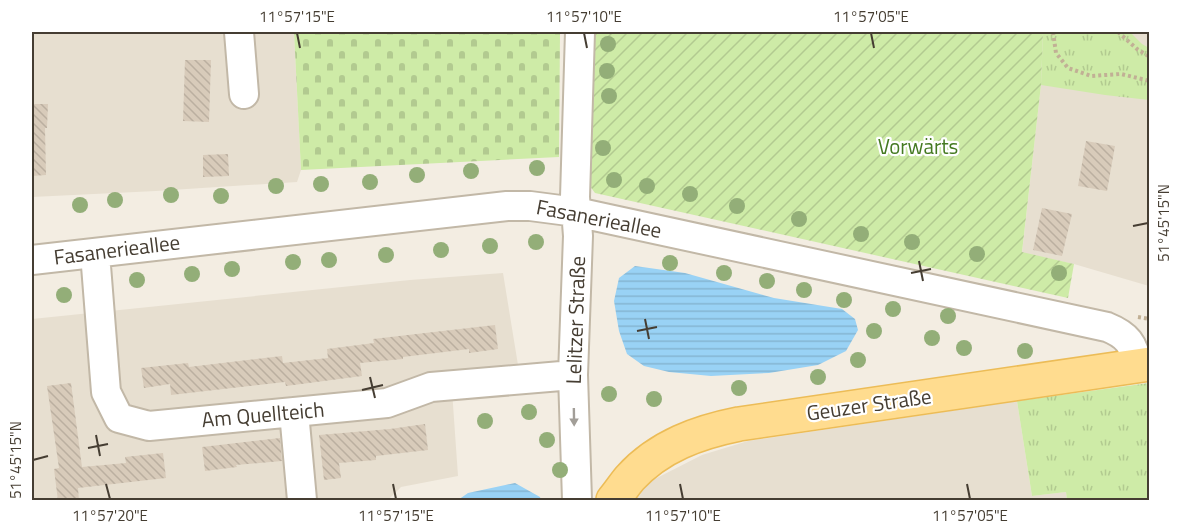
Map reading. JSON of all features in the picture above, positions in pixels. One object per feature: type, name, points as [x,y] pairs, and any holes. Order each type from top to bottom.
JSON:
[{"type":"main road","name":"Geuzer Straße","points":[[614,501],[631,477],[662,451],[696,435],[716,429],[1143,364]]},
{"type":"street","points":[[239,32],[244,94]]},
{"type":"street","name":"Lelitzer Straße","points":[[577,501],[573,375],[578,236],[574,197],[580,32]]},
{"type":"street","name":"Fasanerieallee","points":[[32,260],[507,206],[530,206],[576,212],[1107,327],[1128,340],[1143,364]]},
{"type":"street","name":"Am Quellteich","points":[[95,253],[106,392],[119,418],[149,426],[387,403],[431,387],[573,375]]},
{"type":"street","points":[[294,412],[302,501]]},
{"type":"path","points":[[1053,32],[1056,53],[1068,68],[1091,76],[1121,74],[1149,81]]},
{"type":"path","points":[[1118,32],[1149,57]]},
{"type":"shaded area","points":[[32,32],[294,32],[301,170],[297,182],[32,197]]},
{"type":"shaded area","points":[[1043,32],[1149,32],[1149,286],[1074,264],[1022,253],[1041,85]]},
{"type":"shaded area","points":[[503,273],[518,365],[451,376],[458,476],[401,487],[388,500],[32,500],[32,319],[410,280]]},
{"type":"shaded area","points":[[1017,401],[1032,496],[1066,492],[1067,500],[631,500],[649,482],[702,455],[748,441]]},
{"type":"green space","points":[[294,32],[560,32],[559,157],[301,170]]},
{"type":"green space","name":"Vorwärts","points":[[593,32],[1043,32],[1041,85],[1022,252],[1074,264],[1068,298],[595,193],[589,185]]},
{"type":"green space","points":[[1043,32],[1130,32],[1149,48],[1149,100],[1041,85]]},
{"type":"green space","points":[[1149,383],[1149,500],[1067,500],[1066,492],[1032,496],[1017,401]]},
{"type":"water","points":[[635,266],[685,273],[774,298],[842,309],[855,319],[858,330],[846,351],[818,365],[769,373],[711,376],[669,372],[644,366],[627,354],[619,331],[614,301],[619,278]]},
{"type":"water","points":[[515,483],[540,497],[541,500],[458,500],[468,493]]},
{"type":"building","points":[[185,60],[211,60],[209,122],[183,121]]},
{"type":"building","points":[[32,104],[48,104],[47,128],[45,128],[46,175],[32,176]]},
{"type":"building","points":[[1086,141],[1115,146],[1107,191],[1078,186]]},
{"type":"building","points":[[228,154],[229,176],[203,177],[203,155]]},
{"type":"building","points":[[1042,208],[1072,214],[1062,256],[1033,250]]},
{"type":"building","points":[[495,325],[498,349],[469,353],[469,349],[360,363],[362,376],[286,386],[285,382],[171,395],[170,384],[144,388],[141,368],[188,363],[189,367],[282,356],[283,363],[328,358],[327,349],[374,343],[373,339]]},
{"type":"building","points":[[71,383],[82,467],[126,463],[125,457],[163,453],[166,478],[78,488],[79,501],[58,501],[54,469],[59,468],[47,386]]},
{"type":"building","points":[[425,424],[428,450],[376,456],[376,460],[339,463],[341,478],[324,480],[319,435]]},
{"type":"building","points":[[280,438],[282,461],[236,465],[237,467],[205,471],[202,447]]}]
